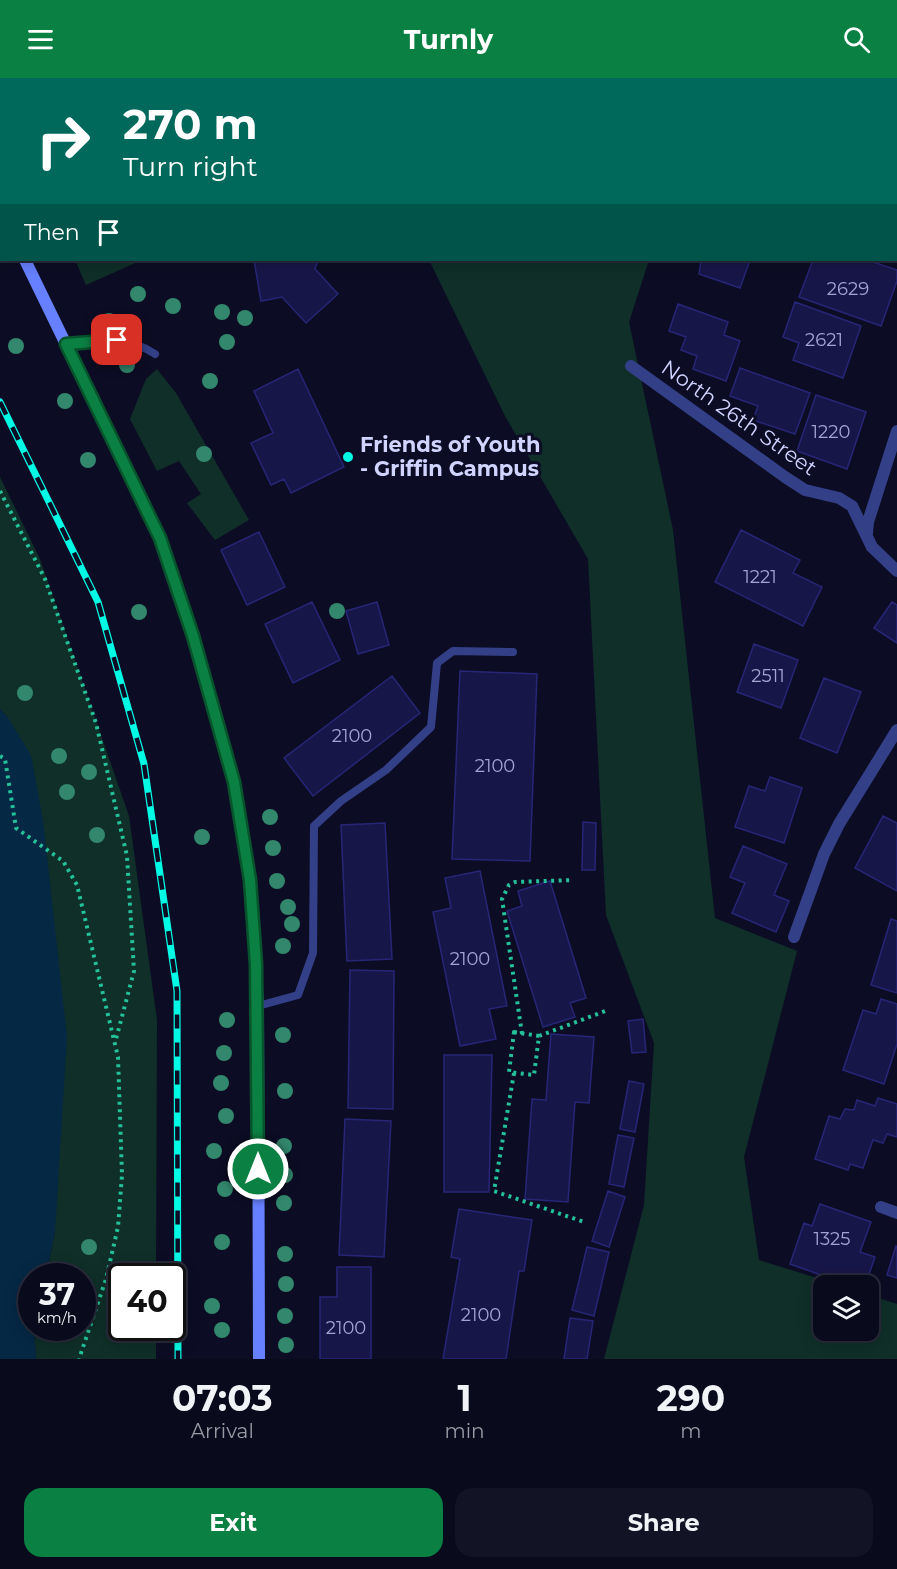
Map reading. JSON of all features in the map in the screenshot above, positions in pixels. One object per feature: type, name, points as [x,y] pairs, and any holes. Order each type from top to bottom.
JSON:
[{"type":"street","points":[[25,261],[160,538],[222,736],[234,782],[250,880],[258,1006],[259,1359]]},
{"type":"street","name":"North 26th Street","points":[[631,366],[805,490],[839,498],[852,506],[880,557],[897,571]]},
{"type":"street","points":[[867,535],[868,522],[897,431]]},
{"type":"street","points":[[794,937],[824,854],[839,824],[897,730]]},
{"type":"street","points":[[881,1208],[897,1213]]},
{"type":"lane","points":[[66,344],[117,340],[140,344],[155,354]]},
{"type":"lane","points":[[258,1006],[298,995],[314,953],[314,826],[341,801],[386,770],[431,727],[437,663],[453,651],[513,652]]},
{"type":"path","points":[[0,491],[45,579],[96,723],[127,856],[134,971],[115,1043]]},
{"type":"path","points":[[0,756],[5,759],[16,828],[63,861],[76,885],[115,1043],[122,1175],[118,1227],[106,1279],[79,1359]]},
{"type":"path","points":[[522,1034],[502,899],[509,885],[515,882],[573,880]]},
{"type":"path","points":[[539,1036],[534,1075],[509,1072],[514,1032],[539,1036],[608,1010]]},
{"type":"path","points":[[514,1073],[494,1191],[584,1222]]},
{"type":"green space","points":[[75,261],[140,261],[86,285]]},
{"type":"green space","points":[[429,261],[649,261],[629,322],[673,530],[715,918],[797,951],[744,1157],[759,1260],[813,1277],[813,1341],[879,1341],[879,1298],[897,1304],[897,1359],[604,1359],[644,1205],[654,1043],[606,915],[588,559],[505,416]]},
{"type":"green space","points":[[157,369],[176,393],[249,520],[215,540],[187,503],[201,494],[179,461],[157,471],[130,419],[146,379]]},
{"type":"green space","points":[[0,477],[40,559],[129,816],[157,1020],[156,1263],[108,1263],[108,1341],[156,1341],[156,1359],[36,1359],[35,1341],[96,1341],[96,1263],[49,1263],[55,1232],[8,718],[0,709]]},
{"type":"water","points":[[0,709],[31,755],[43,820],[67,1037],[55,1232],[49,1263],[18,1263],[18,1341],[35,1341],[36,1359],[0,1359]]},
{"type":"building","points":[[254,261],[318,261],[315,269],[338,294],[306,323],[282,297],[261,301]]},
{"type":"building","points":[[701,261],[750,261],[740,288],[699,274]]},
{"type":"building","points":[[813,261],[870,261],[897,270],[897,281],[881,326],[799,297]]},
{"type":"building","points":[[795,302],[861,326],[843,378],[793,360],[799,343],[783,337]]},
{"type":"building","points":[[678,304],[728,322],[724,335],[740,341],[726,381],[693,369],[697,356],[681,350],[686,337],[669,331]]},
{"type":"building","points":[[740,368],[810,393],[795,434],[753,420],[758,406],[730,396]]},
{"type":"building","points":[[298,369],[344,467],[291,493],[284,479],[271,485],[251,443],[273,433],[254,391]]},
{"type":"building","points":[[816,395],[866,412],[847,469],[797,451]]},
{"type":"building","points":[[741,530],[800,560],[793,573],[822,587],[803,626],[715,582]]},
{"type":"building","points":[[259,532],[285,587],[247,605],[221,550]]},
{"type":"building","points":[[312,602],[340,660],[293,683],[265,624]]},
{"type":"building","points":[[377,602],[389,645],[358,654],[346,611]]},
{"type":"building","points":[[892,602],[897,605],[897,643],[874,628]]},
{"type":"building","points":[[754,644],[798,660],[781,708],[737,692]]},
{"type":"building","points":[[460,671],[537,674],[530,861],[452,859]]},
{"type":"building","points":[[392,676],[420,713],[313,796],[284,758]]},
{"type":"building","points":[[824,678],[861,692],[837,753],[800,738]]},
{"type":"building","points":[[770,777],[802,788],[784,843],[735,827],[749,786],[765,791]]},
{"type":"building","points":[[883,816],[897,823],[897,891],[855,868]]},
{"type":"building","points":[[583,822],[596,823],[595,870],[582,870]]},
{"type":"building","points":[[385,823],[392,959],[347,961],[341,825]]},
{"type":"building","points":[[743,846],[787,864],[774,895],[789,901],[776,932],[732,913],[745,883],[730,877]]},
{"type":"building","points":[[480,871],[507,1006],[489,1009],[496,1039],[460,1046],[433,912],[451,908],[445,878]]},
{"type":"building","points":[[550,881],[586,998],[570,1003],[575,1017],[543,1027],[507,911],[522,906],[518,891]]},
{"type":"building","points":[[891,919],[897,921],[897,993],[871,985]]},
{"type":"building","points":[[350,970],[394,971],[393,1109],[348,1108]]},
{"type":"building","points":[[881,999],[897,1004],[897,1044],[884,1084],[843,1070],[863,1010],[876,1014]]},
{"type":"building","points":[[643,1019],[646,1052],[632,1053],[628,1021]]},
{"type":"building","points":[[551,1034],[594,1037],[589,1103],[575,1102],[568,1202],[525,1199],[532,1099],[546,1100]]},
{"type":"building","points":[[444,1055],[492,1055],[489,1192],[444,1192]]},
{"type":"building","points":[[629,1081],[644,1084],[635,1132],[620,1129]]},
{"type":"building","points":[[878,1098],[897,1104],[897,1137],[887,1134],[883,1143],[873,1140],[863,1168],[850,1164],[848,1170],[815,1159],[829,1116],[840,1119],[845,1109],[854,1110],[857,1100],[875,1106]]},
{"type":"building","points":[[345,1119],[391,1121],[384,1257],[339,1255]]},
{"type":"building","points":[[618,1135],[634,1138],[624,1187],[609,1184]]},
{"type":"building","points":[[608,1191],[625,1197],[609,1247],[592,1241]]},
{"type":"building","points":[[820,1204],[871,1222],[860,1252],[875,1257],[869,1275],[821,1275],[790,1264],[804,1223],[812,1226]]},
{"type":"building","points":[[459,1209],[532,1220],[524,1271],[519,1271],[506,1359],[443,1359],[460,1259],[451,1257]]},
{"type":"building","points":[[587,1247],[609,1252],[594,1316],[572,1310]]},
{"type":"building","points":[[897,1247],[897,1278],[887,1275]]},
{"type":"building","points":[[337,1267],[371,1267],[371,1359],[320,1359],[320,1297],[337,1297]]},
{"type":"building","points":[[570,1318],[593,1321],[587,1359],[564,1359]]},
{"type":"railway","points":[[0,402],[98,602],[144,764],[177,991],[178,1359]]},
{"type":"place","name":"Friends of Youth - Griffin Campus","points":[[348,457]]},
{"type":"route","points":[[117,340],[66,344],[160,538],[193,636],[234,782],[250,880],[256,964],[258,1169]]}]
